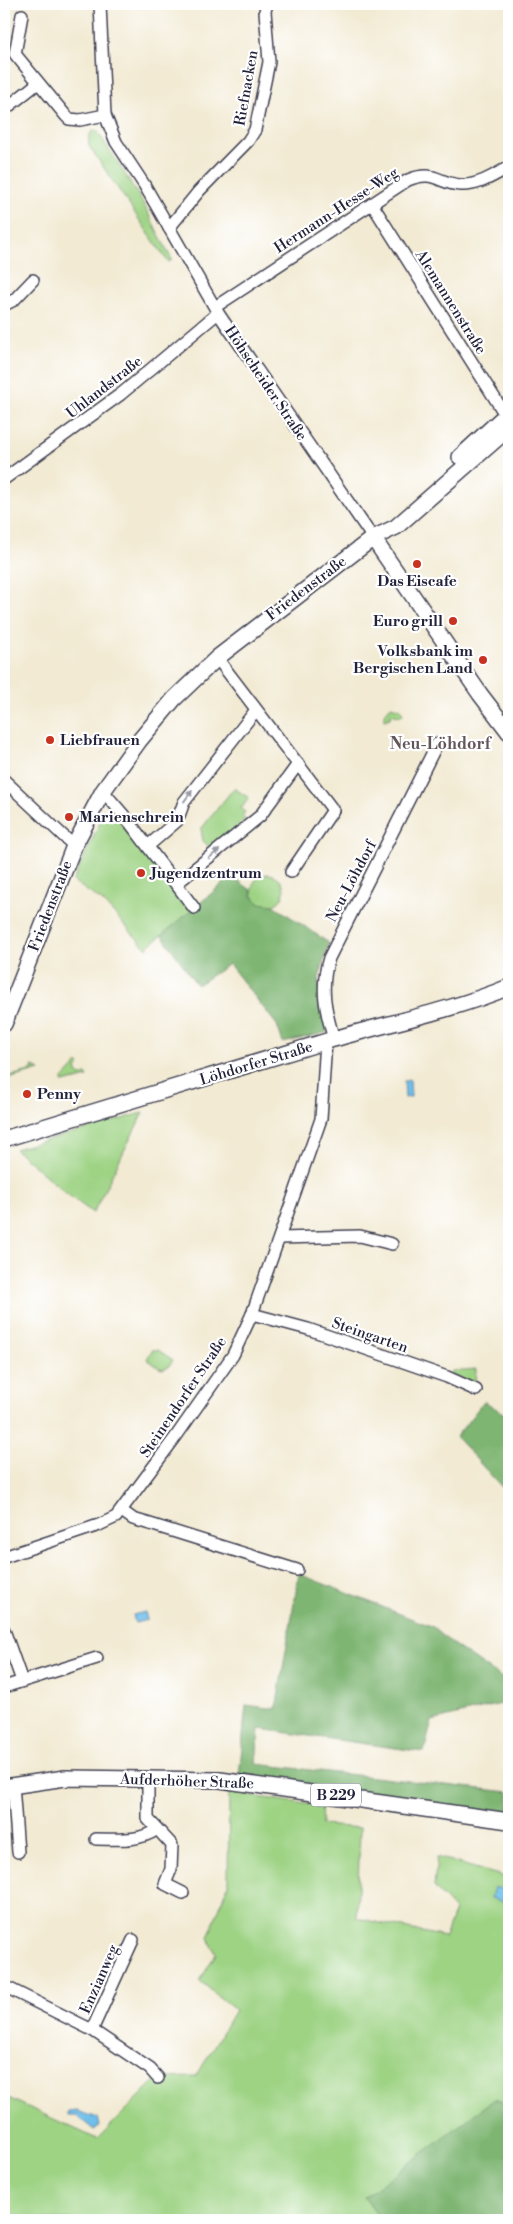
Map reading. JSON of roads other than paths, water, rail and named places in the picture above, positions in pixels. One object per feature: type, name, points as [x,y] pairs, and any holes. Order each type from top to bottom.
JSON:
[{"type":"main road","name":"Friedenstraße","points":[[4,1024],[74,846],[104,791],[157,719],[181,692],[217,658],[373,538],[396,526],[508,419]]},
{"type":"main road","name":"Höhscheider Straße","points":[[373,538],[480,694],[509,732]]},
{"type":"main road","name":"Löhdorfer Straße","points":[[4,1139],[330,1040],[434,1012],[509,987]]},
{"type":"main road","name":"Aufderhöher Straße","points":[[8,1786],[65,1778],[220,1780],[273,1786],[509,1821]]},
{"type":"street","name":"Höhscheider Straße","points":[[100,4],[105,115],[116,142],[217,310],[373,538]]},
{"type":"street","name":"Riefnacken","points":[[169,228],[199,191],[251,137],[255,130],[269,62],[264,6]]},
{"type":"street","points":[[22,15],[15,54],[38,83],[70,119],[80,120],[105,115]]},
{"type":"street","points":[[4,110],[38,83]]},
{"type":"street","name":"Hermann-Hesse-Weg","points":[[217,310],[402,183],[413,178],[430,175],[464,185],[482,181],[509,167]]},
{"type":"street","name":"Alemannenstraße","points":[[372,204],[508,419]]},
{"type":"street","points":[[4,305],[14,300],[33,280]]},
{"type":"street","name":"Uhlandstraße","points":[[4,479],[121,394],[217,310]]},
{"type":"street","points":[[217,658],[333,810],[291,872]]},
{"type":"street","points":[[148,846],[177,821],[184,802],[256,710]]},
{"type":"street","name":"Neu-Löhdorf","points":[[330,1040],[323,994],[324,978],[329,958],[437,744]]},
{"type":"street","points":[[176,884],[260,816],[298,764]]},
{"type":"street","points":[[4,780],[74,846]]},
{"type":"street","points":[[104,791],[194,908]]},
{"type":"street","name":"Steinendorfer Straße","points":[[4,1557],[99,1526],[122,1511],[229,1360],[252,1314],[321,1119],[330,1040]]},
{"type":"street","points":[[280,1238],[360,1236],[392,1244]]},
{"type":"street","name":"Steingarten","points":[[252,1314],[308,1329],[447,1376],[476,1390]]},
{"type":"street","points":[[122,1511],[141,1522],[297,1570]]},
{"type":"street","points":[[4,1630],[22,1681]]},
{"type":"street","points":[[4,1687],[97,1658]]},
{"type":"street","points":[[148,1778],[147,1816],[149,1822],[172,1845],[171,1869],[165,1884],[184,1893]]},
{"type":"street","name":"Aufderhöher Straße","points":[[8,1786],[18,1852]]},
{"type":"street","points":[[96,1839],[145,1838],[156,1830]]},
{"type":"street","name":"Enzianweg","points":[[92,2030],[133,1940]]},
{"type":"street","name":"Enzianweg","points":[[4,1986],[92,2030],[150,2069],[158,2078]]},
{"type":"water","points":[[410,1080],[411,1097],[405,1098],[404,1081]]},
{"type":"water","points":[[145,1612],[147,1620],[135,1623],[133,1615]]},
{"type":"water","points":[[494,1887],[507,1891],[503,1902],[491,1898]]},
{"type":"water","points":[[77,2111],[98,2118],[100,2126],[94,2130],[77,2116],[68,2116],[68,2112]]},
{"type":"place","name":"Das Eiscafe","points":[[417,564]]},
{"type":"place","name":"Euro grill","points":[[453,621]]},
{"type":"place","name":"Volksbank im Bergischen Land","points":[[483,660]]},
{"type":"place","name":"Liebfrauen","points":[[50,740]]},
{"type":"place","name":"Marienschrein","points":[[69,817]]},
{"type":"place","name":"Jugendzentrum","points":[[141,873]]},
{"type":"place","name":"Penny","points":[[27,1094]]},
{"type":"district","name":"Neu-Löhdorf","points":[[440,743]]}]
